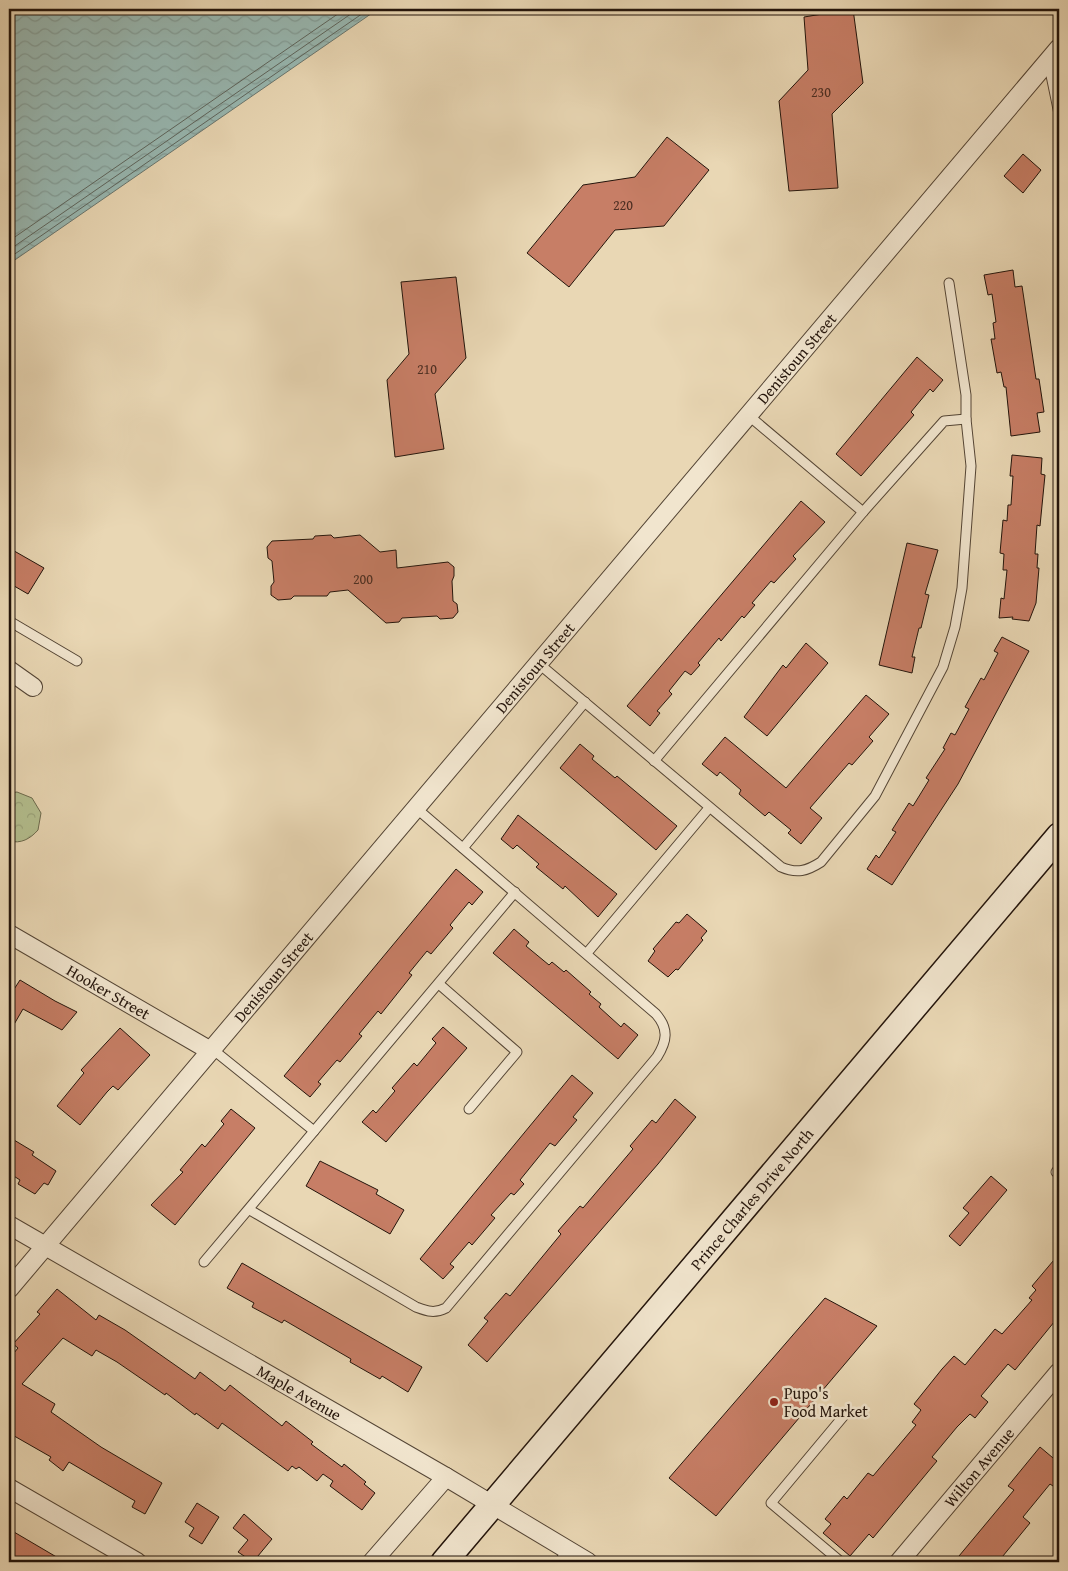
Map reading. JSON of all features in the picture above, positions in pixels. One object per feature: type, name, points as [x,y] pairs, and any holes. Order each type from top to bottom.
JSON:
[{"type":"main road","name":"Prince Charles Drive North","points":[[444,1562],[494,1506],[1059,836]]},
{"type":"street","name":"Denistoun Street","points":[[9,1288],[1054,54]]},
{"type":"street","points":[[9,670],[33,687]]},
{"type":"street","name":"Hooker Street","points":[[9,934],[210,1049]]},
{"type":"street","name":"Maple Avenue","points":[[9,1225],[446,1477],[494,1506],[564,1556],[588,1562]]},
{"type":"street","name":"Wilton Avenue","points":[[899,1562],[1059,1372]]},
{"type":"street","points":[[372,1562],[446,1477]]},
{"type":"street","points":[[9,1488],[137,1562]]},
{"type":"lane","points":[[1054,54],[1059,114]]},
{"type":"lane","points":[[538,663],[781,867],[793,872],[809,870],[821,862],[875,796],[943,667],[955,627],[962,588],[971,466],[966,419],[966,395],[949,283]]},
{"type":"lane","points":[[748,415],[863,512]]},
{"type":"lane","points":[[654,761],[863,512],[944,421],[966,419]]},
{"type":"lane","points":[[9,621],[77,661]]},
{"type":"lane","points":[[462,848],[585,702]]},
{"type":"lane","points":[[250,1210],[416,1306],[431,1312],[446,1308],[657,1057],[665,1043],[666,1036],[662,1021],[592,961],[587,953],[416,808]]},
{"type":"lane","points":[[587,953],[709,808]]},
{"type":"lane","points":[[204,1262],[250,1210],[515,892]]},
{"type":"lane","points":[[439,984],[517,1052],[469,1109]]},
{"type":"lane","points":[[210,1049],[314,1131]]},
{"type":"lane","points":[[841,1562],[771,1503],[847,1412]]},
{"type":"green space","points":[[17,792],[32,798],[41,813],[38,830],[25,840],[13,842],[9,841],[9,793]]},
{"type":"water","points":[[9,9],[378,9],[9,264]]},
{"type":"building","points":[[853,9],[863,83],[832,114],[838,188],[789,191],[779,101],[808,70],[804,17]]},
{"type":"building","points":[[667,137],[709,170],[664,226],[615,230],[569,287],[527,253],[583,185],[635,177]]},
{"type":"building","points":[[1023,154],[1041,170],[1023,193],[1004,176]]},
{"type":"building","points":[[1013,270],[1015,287],[1022,286],[1036,379],[1039,379],[1044,412],[1037,413],[1040,432],[1011,436],[1006,387],[1004,387],[1001,372],[997,373],[991,339],[995,339],[993,323],[996,322],[992,294],[988,295],[984,275]]},
{"type":"building","points":[[456,277],[466,358],[435,394],[444,449],[395,457],[387,380],[409,354],[401,282]]},
{"type":"building","points":[[917,357],[943,380],[933,392],[930,389],[911,412],[914,415],[861,476],[836,454]]},
{"type":"building","points":[[1012,455],[1042,458],[1041,474],[1045,475],[1040,526],[1037,525],[1035,554],[1038,554],[1037,568],[1039,568],[1036,603],[1029,621],[1012,619],[1013,617],[999,618],[1001,598],[1004,599],[1007,570],[1003,570],[1004,554],[1000,553],[1003,520],[1007,521],[1008,505],[1011,505],[1013,476],[1010,476]]},
{"type":"building","points":[[801,501],[825,522],[793,556],[796,559],[774,583],[771,581],[752,603],[755,605],[744,618],[742,616],[721,641],[719,638],[698,663],[700,665],[691,675],[685,671],[669,691],[672,694],[657,711],[660,713],[650,726],[627,706]]},
{"type":"building","points":[[331,535],[334,538],[360,535],[380,552],[396,550],[397,568],[448,562],[454,567],[452,581],[453,601],[457,604],[458,612],[453,618],[440,619],[437,616],[402,618],[399,622],[386,623],[348,590],[330,592],[327,596],[294,596],[291,599],[278,600],[271,595],[271,586],[274,582],[272,561],[268,558],[267,547],[272,541],[313,539],[315,536]]},
{"type":"building","points":[[907,543],[938,550],[925,594],[929,595],[912,657],[915,657],[912,673],[879,665]]},
{"type":"building","points":[[9,548],[44,568],[28,594],[9,583]]},
{"type":"building","points":[[1002,637],[1029,651],[958,784],[892,885],[867,869],[876,855],[879,858],[896,832],[892,830],[909,803],[913,806],[929,780],[926,778],[945,749],[943,748],[951,733],[955,735],[969,709],[965,707],[981,678],[984,680],[998,653],[994,651]]},
{"type":"building","points":[[806,643],[828,663],[767,736],[744,717],[783,665],[786,668]]},
{"type":"building","points":[[866,695],[889,714],[869,737],[873,741],[852,765],[849,763],[810,808],[822,818],[801,844],[788,833],[791,830],[769,812],[765,816],[739,794],[741,790],[720,772],[717,776],[702,764],[725,737],[786,788]]},
{"type":"building","points":[[580,744],[594,756],[592,759],[615,778],[617,776],[677,826],[656,850],[560,768]]},
{"type":"building","points":[[518,815],[617,894],[598,917],[565,886],[563,889],[536,867],[539,864],[517,845],[513,849],[501,839]]},
{"type":"building","points":[[456,869],[483,892],[472,905],[469,902],[450,925],[453,928],[431,954],[427,951],[409,973],[412,975],[381,1014],[378,1011],[359,1034],[362,1036],[340,1062],[337,1060],[318,1082],[321,1084],[310,1097],[284,1076]]},
{"type":"building","points":[[687,914],[707,931],[701,938],[703,940],[678,970],[676,969],[668,977],[648,961],[655,951],[653,949],[676,922],[679,923]]},
{"type":"building","points":[[514,929],[529,942],[526,946],[549,965],[552,962],[564,972],[566,970],[591,992],[589,994],[601,1004],[599,1007],[621,1027],[624,1023],[638,1035],[618,1059],[493,953]]},
{"type":"building","points":[[20,980],[77,1012],[62,1030],[23,1009],[9,1033],[9,997]]},
{"type":"building","points":[[443,1027],[467,1048],[386,1142],[362,1122],[373,1110],[376,1113],[395,1091],[392,1088],[414,1063],[417,1066],[436,1043],[432,1039]]},
{"type":"building","points":[[120,1028],[150,1055],[118,1090],[113,1086],[107,1092],[80,1125],[57,1106],[84,1073],[81,1070]]},
{"type":"building","points":[[572,1075],[593,1093],[573,1117],[577,1120],[555,1146],[550,1143],[520,1180],[524,1184],[514,1195],[511,1193],[491,1215],[495,1218],[472,1245],[469,1242],[450,1264],[454,1267],[443,1279],[420,1259]]},
{"type":"building","points":[[675,1099],[696,1117],[658,1164],[487,1362],[468,1345],[488,1321],[484,1318],[506,1293],[510,1296],[561,1234],[558,1231],[580,1206],[583,1208],[633,1149],[630,1146],[652,1120],[656,1123]]},
{"type":"building","points":[[231,1109],[255,1128],[175,1225],[151,1205],[183,1172],[180,1170],[202,1144],[205,1147],[224,1124],[221,1121]]},
{"type":"building","points":[[9,1137],[34,1152],[32,1155],[56,1171],[48,1185],[44,1183],[35,1194],[18,1184],[20,1180],[9,1173]]},
{"type":"building","points":[[320,1161],[378,1190],[376,1194],[404,1210],[390,1234],[306,1186]]},
{"type":"building","points":[[991,1176],[1007,1190],[960,1246],[949,1236],[969,1213],[963,1208]]},
{"type":"building","points":[[1059,1254],[1059,1316],[1015,1370],[1008,1364],[981,1396],[988,1402],[975,1418],[970,1414],[957,1427],[932,1457],[937,1461],[873,1538],[869,1534],[850,1556],[823,1533],[831,1524],[825,1519],[844,1496],[847,1499],[868,1473],[873,1476],[916,1425],[912,1422],[921,1410],[914,1404],[942,1369],[954,1356],[965,1365],[995,1329],[1002,1334],[1032,1300],[1029,1298],[1036,1290],[1032,1286]]},
{"type":"building","points":[[242,1263],[422,1367],[408,1392],[382,1376],[380,1379],[350,1362],[351,1359],[284,1320],[282,1323],[252,1307],[254,1303],[227,1288]]},
{"type":"building","points":[[57,1289],[96,1320],[99,1315],[125,1330],[195,1379],[200,1372],[225,1391],[230,1385],[282,1426],[286,1421],[313,1442],[311,1444],[342,1467],[344,1464],[366,1482],[364,1484],[375,1493],[362,1510],[330,1486],[333,1481],[323,1474],[317,1481],[299,1467],[296,1469],[292,1466],[288,1471],[222,1423],[218,1429],[117,1362],[96,1350],[92,1356],[63,1338],[22,1384],[55,1404],[51,1412],[101,1447],[162,1483],[145,1514],[132,1507],[135,1501],[69,1462],[63,1471],[49,1460],[51,1457],[9,1433],[9,1359],[18,1348],[13,1344],[40,1314],[37,1312]]},
{"type":"building","name":"Pupo's Food Market","points":[[825,1298],[877,1326],[716,1516],[669,1478]]},
{"type":"building","points":[[1040,1447],[1059,1463],[1059,1490],[1050,1484],[1023,1517],[1030,1523],[998,1562],[954,1562],[1014,1490],[1008,1486]]},
{"type":"building","points":[[197,1503],[219,1517],[202,1544],[189,1536],[194,1528],[185,1522]]},
{"type":"building","points":[[244,1514],[272,1539],[253,1562],[238,1552],[248,1540],[233,1528]]},
{"type":"building","points":[[14,1532],[65,1562],[9,1562],[9,1541]]},
{"type":"place","name":"Pupo's Food Market","points":[[774,1402]]}]
